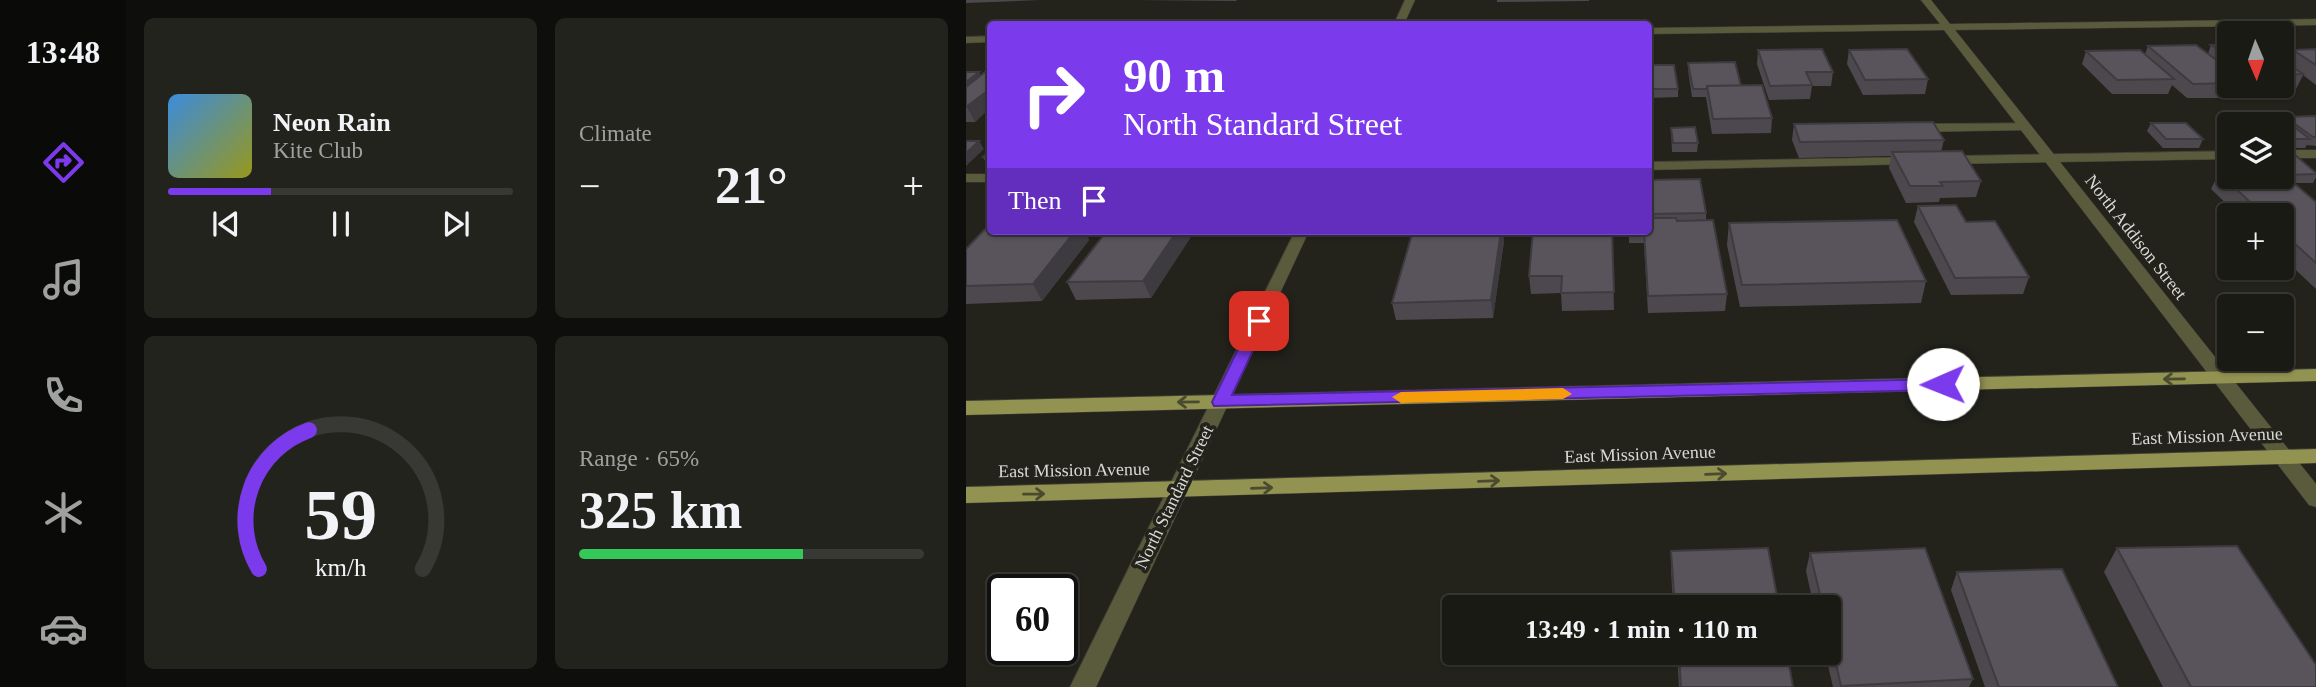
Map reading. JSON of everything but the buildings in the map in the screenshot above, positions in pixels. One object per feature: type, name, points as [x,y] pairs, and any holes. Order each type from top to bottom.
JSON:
[{"type":"main road","points":[[966,408],[2316,375]]},
{"type":"main road","name":"East Mission Avenue","points":[[966,495],[2316,456]]},
{"type":"street","points":[[1400,21],[1410,0]]},
{"type":"street","name":"North Addison Street","points":[[1926,0],[2316,499]]},
{"type":"street","points":[[1652,32],[2316,22]]},
{"type":"street","points":[[966,40],[987,39]]},
{"type":"street","points":[[1905,128],[2026,127]]},
{"type":"street","points":[[2294,154],[2316,154]]},
{"type":"street","points":[[1652,166],[2217,155]]},
{"type":"street","points":[[966,178],[987,178]]},
{"type":"street","name":"North Standard Street","points":[[1083,687],[1300,235]]},
{"type":"slow traffic","points":[[1401,397],[1563,394]]},
{"type":"route","points":[[1259,321],[1220,402],[1943,384]]}]
